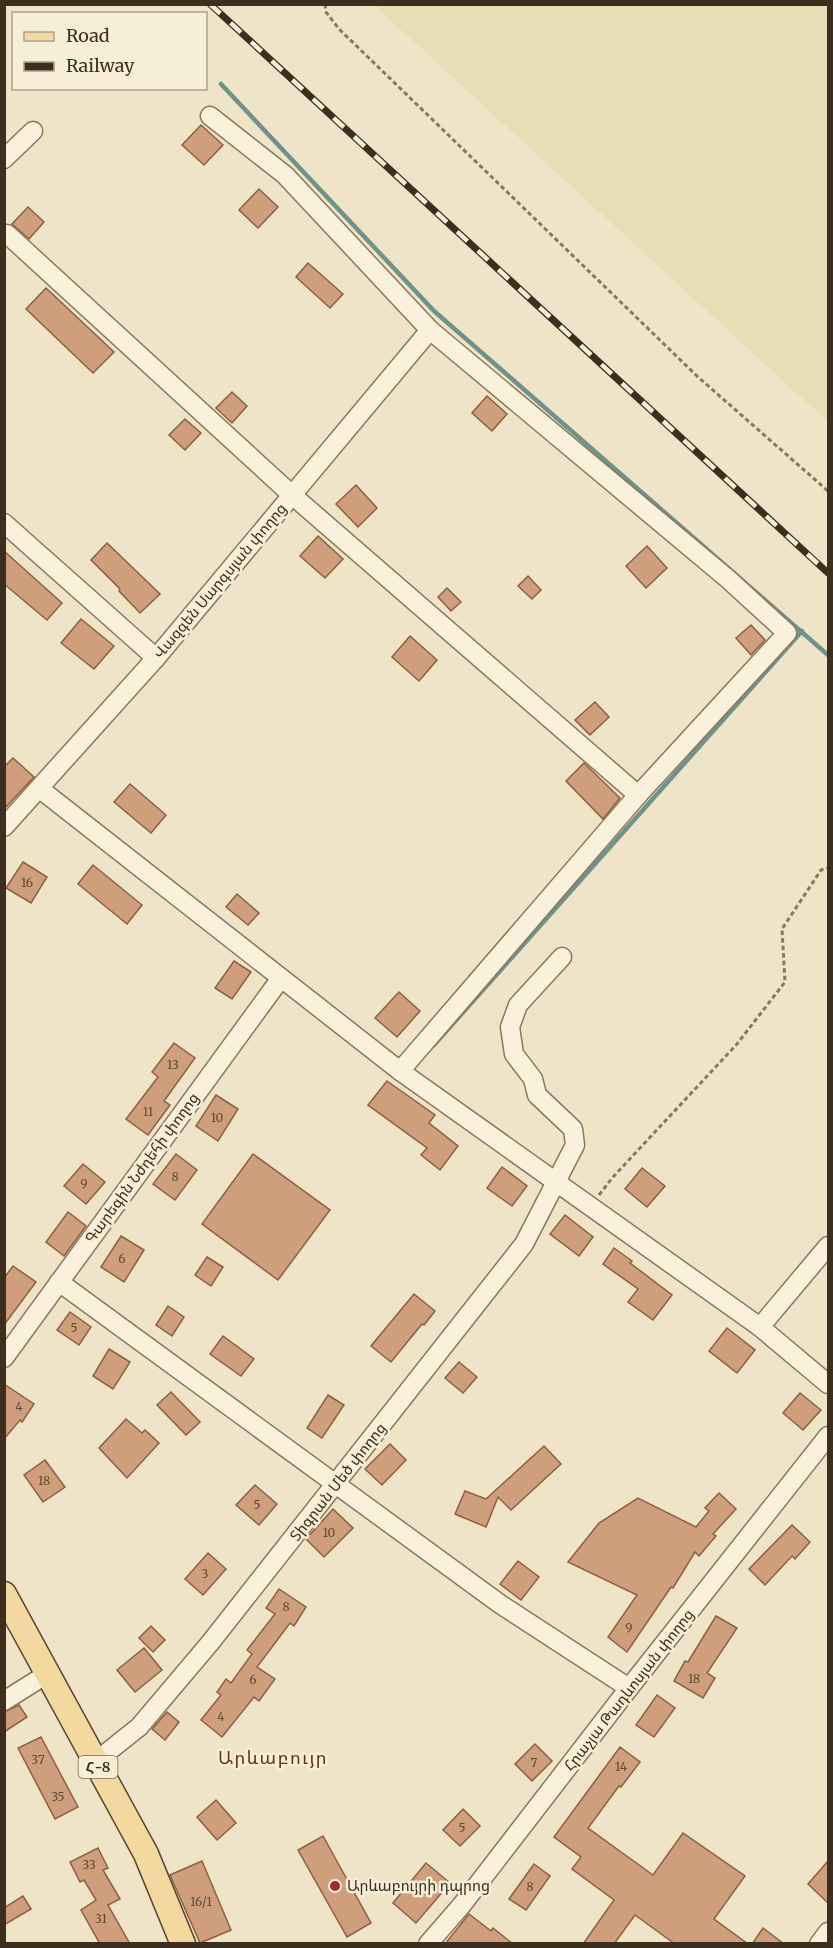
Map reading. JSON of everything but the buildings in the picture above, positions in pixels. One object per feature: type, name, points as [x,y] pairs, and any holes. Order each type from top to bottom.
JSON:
[{"type":"main road","name":"Հ-8","points":[[4,1594],[146,1854],[183,1944]]},
{"type":"street","points":[[210,116],[285,175],[430,330],[728,579],[787,633],[638,795],[400,1071]]},
{"type":"street","points":[[4,159],[33,131]]},
{"type":"street","points":[[7,234],[292,495],[638,795]]},
{"type":"street","name":"Վազգեն Սարգսյան փողոց","points":[[4,827],[156,658],[430,330]]},
{"type":"street","points":[[4,523],[156,658]]},
{"type":"street","points":[[40,789],[400,1071],[760,1327],[828,1384]]},
{"type":"street","name":"Տիգրան Մեծ փողոց","points":[[95,1762],[139,1727],[210,1643],[524,1245],[575,1145],[573,1129],[537,1095],[533,1079],[514,1054],[510,1027],[518,1005],[562,957]]},
{"type":"street","name":"Գարեգին Նժդեհի փողոց","points":[[4,1358],[281,978]]},
{"type":"street","points":[[760,1327],[828,1246]]},
{"type":"street","points":[[59,1282],[500,1604],[629,1688]]},
{"type":"street","name":"Հրաչյա Թադևոսյան փողոց","points":[[428,1944],[461,1906],[828,1436]]},
{"type":"street","points":[[4,1701],[47,1674]]},
{"type":"street","points":[[819,1944],[828,1932]]},
{"type":"path","points":[[325,4],[327,12],[339,29],[689,369],[828,491]]},
{"type":"path","points":[[591,1206],[613,1177],[737,1044],[785,982],[782,929],[821,870],[828,868]]},
{"type":"shaded area","points":[[374,5],[828,5],[828,422]]},
{"type":"waterway","points":[[221,84],[434,311],[828,655]]},
{"type":"waterway","points":[[434,1045],[802,631]]},
{"type":"railway","points":[[210,4],[828,573]]},
{"type":"place","name":"Արևաբույրի դպրոց","points":[[335,1886]]},
{"type":"district","name":"Արևաբույր","points":[[273,1758]]}]
